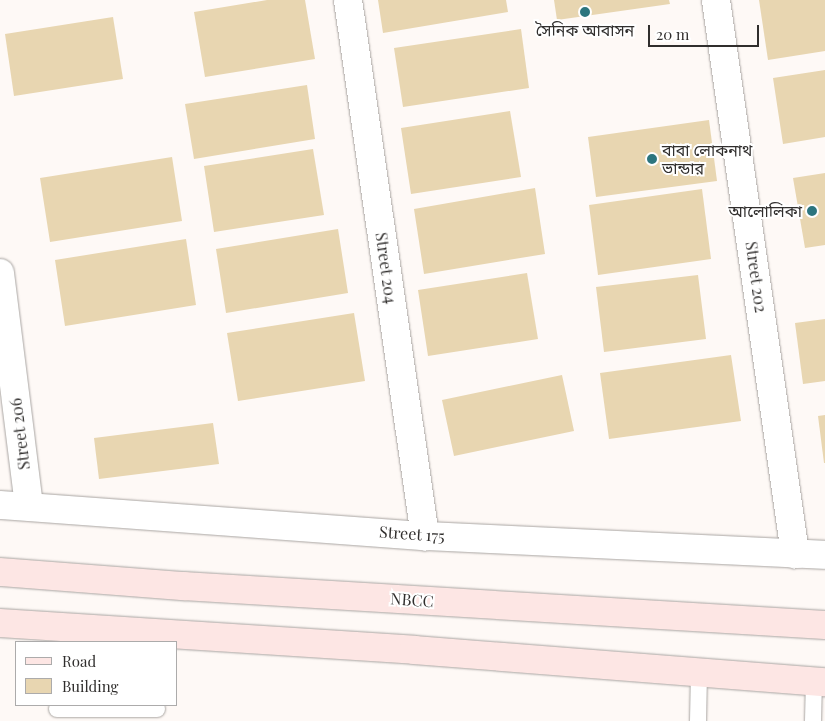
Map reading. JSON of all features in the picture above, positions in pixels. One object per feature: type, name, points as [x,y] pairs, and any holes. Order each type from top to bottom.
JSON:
[{"type":"street","name":"Street 204","points":[[348,0],[425,536]]},
{"type":"street","name":"Street 202","points":[[716,0],[795,554]]},
{"type":"street","name":"Street 206","points":[[0,273],[29,506]]},
{"type":"street","name":"Street 175","points":[[0,505],[425,536],[825,555]]},
{"type":"street","name":"NBCC","points":[[0,572],[183,586],[825,626]]},
{"type":"street","points":[[0,623],[58,634],[157,637],[820,681]]},
{"type":"lane","points":[[698,721],[699,672]]},
{"type":"lane","points":[[813,721],[820,681]]},
{"type":"lane","points":[[57,711],[157,711]]},
{"type":"building","points":[[267,0],[305,0],[315,59],[205,77],[194,12]]},
{"type":"building","points":[[378,0],[506,0],[508,12],[383,33]]},
{"type":"building","name":"সৈনিক আবাসন","points":[[554,0],[669,0],[670,4],[557,20]]},
{"type":"building","points":[[759,0],[825,0],[825,51],[768,60]]},
{"type":"building","points":[[113,17],[123,79],[14,96],[5,34]]},
{"type":"building","points":[[521,29],[529,88],[403,107],[394,48]]},
{"type":"building","points":[[825,70],[825,137],[783,144],[773,78]]},
{"type":"building","points":[[307,85],[315,139],[194,159],[185,104]]},
{"type":"building","points":[[510,111],[521,177],[411,194],[401,128]]},
{"type":"building","name":"বাবা লোকনাথ ভান্ডার","points":[[709,120],[717,181],[596,197],[588,137]]},
{"type":"building","points":[[313,149],[324,215],[214,232],[204,166]]},
{"type":"building","points":[[172,157],[182,221],[50,242],[40,178]]},
{"type":"building","name":"আলোলিকা","points":[[825,173],[825,245],[805,248],[793,178]]},
{"type":"building","points":[[535,188],[545,254],[424,274],[414,209]]},
{"type":"building","points":[[702,189],[711,259],[598,275],[589,205]]},
{"type":"building","points":[[338,229],[348,293],[226,313],[216,249]]},
{"type":"building","points":[[186,239],[196,305],[65,326],[55,260]]},
{"type":"building","points":[[527,273],[538,339],[428,356],[418,290]]},
{"type":"building","points":[[698,275],[706,339],[604,352],[596,287]]},
{"type":"building","points":[[354,313],[365,381],[238,401],[227,333]]},
{"type":"building","points":[[825,319],[825,381],[803,384],[795,323]]},
{"type":"building","points":[[731,355],[741,421],[609,439],[600,373]]},
{"type":"building","points":[[562,375],[574,431],[454,456],[442,400]]},
{"type":"building","points":[[825,415],[825,463],[824,463],[818,416]]},
{"type":"building","points":[[213,423],[219,464],[99,479],[94,438]]},
{"type":"place","name":"সৈনিক আবাসন","points":[[585,12]]},
{"type":"place","name":"বাবা লোকনাথ ভান্ডার","points":[[652,159]]},
{"type":"place","name":"আলোলিকা","points":[[812,211]]}]
